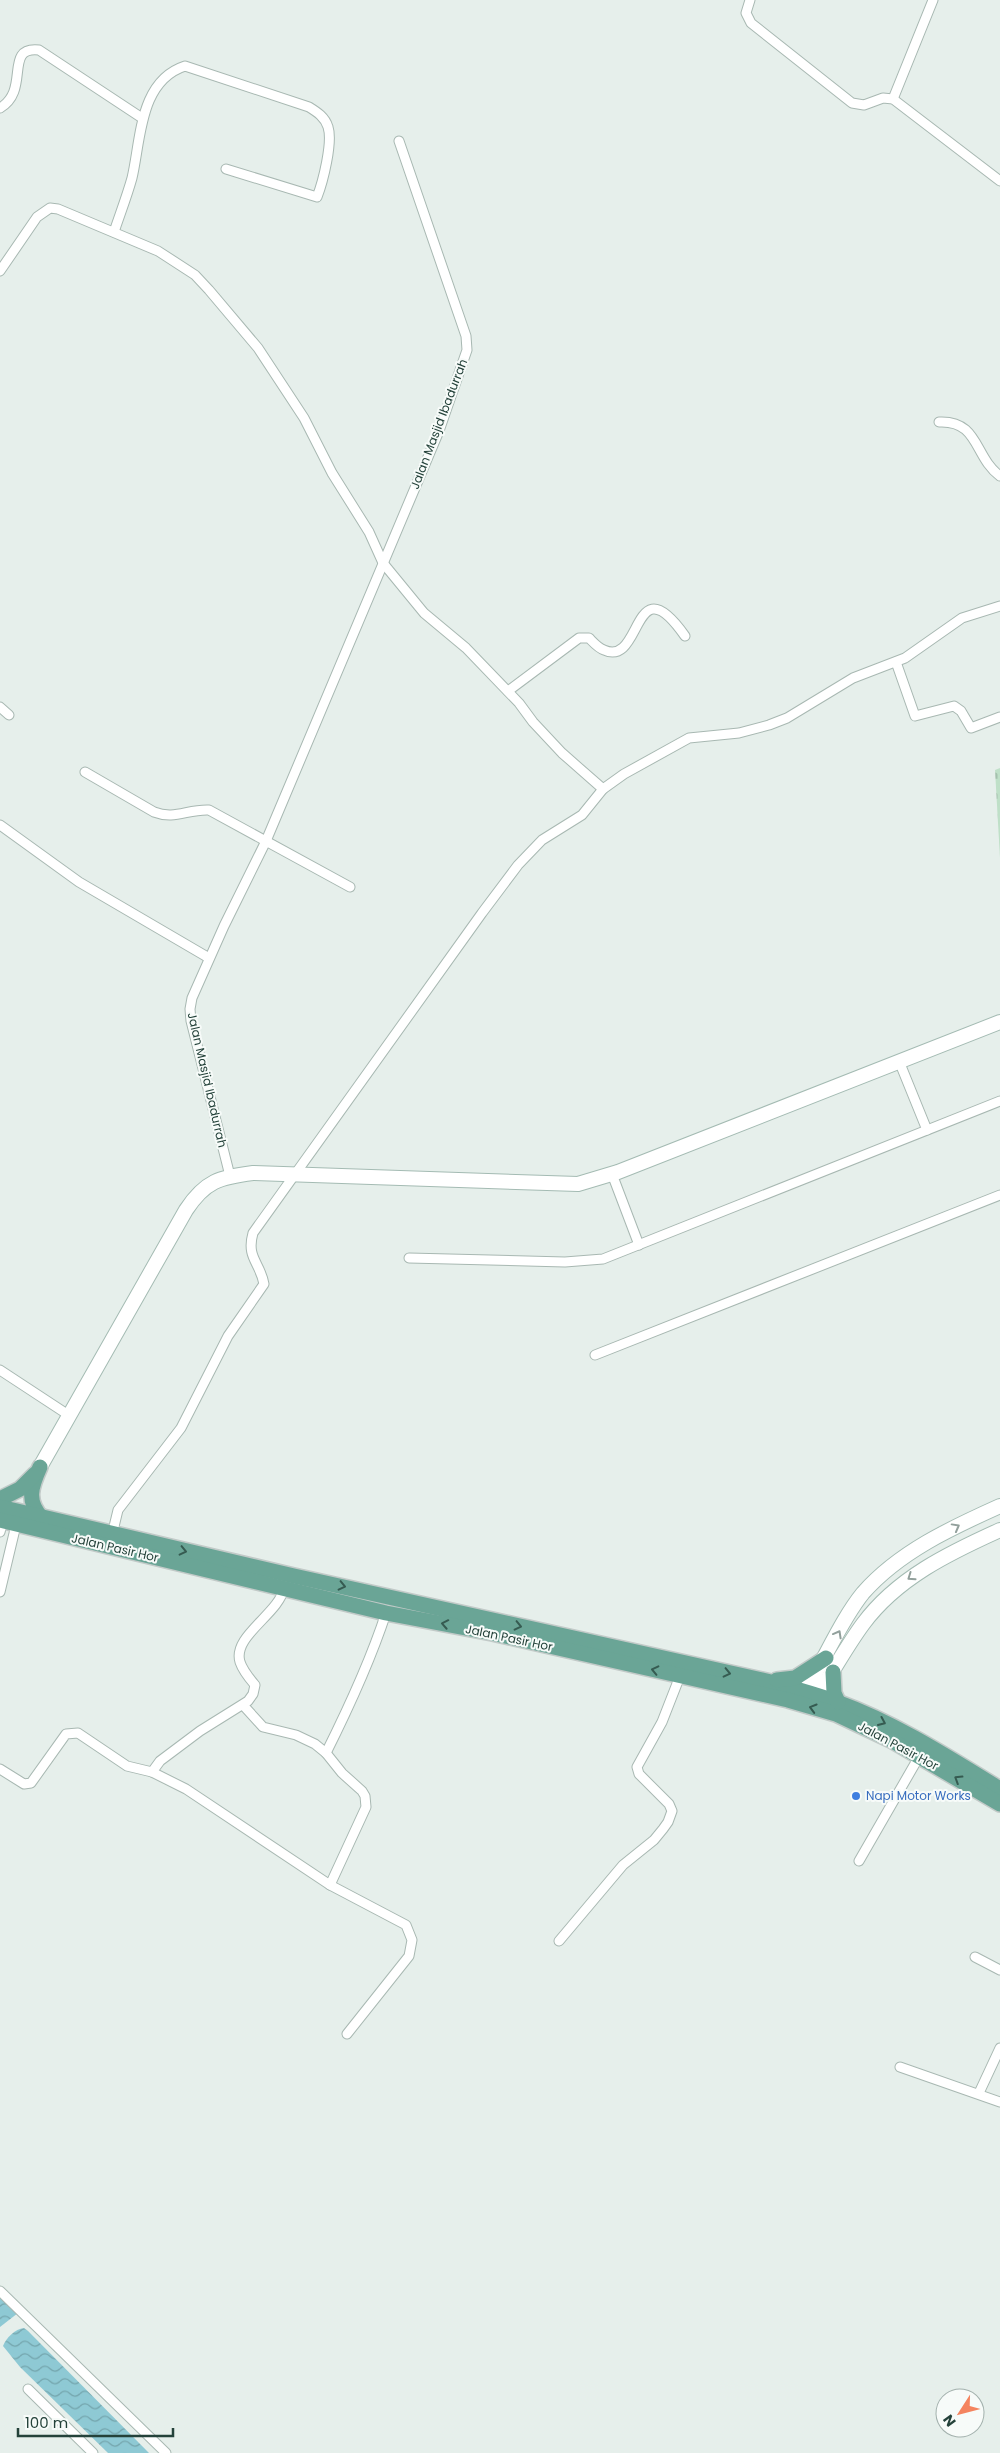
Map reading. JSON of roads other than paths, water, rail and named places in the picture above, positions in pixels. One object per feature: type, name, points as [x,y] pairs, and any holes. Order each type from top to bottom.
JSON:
[{"type":"main road","points":[[0,1500],[20,1489],[40,1467]]},
{"type":"main road","points":[[40,1467],[30,1498],[34,1509],[42,1518]]},
{"type":"main road","name":"Jalan Pasir Hor","points":[[4,1521],[42,1518],[770,1682],[811,1693],[838,1702],[919,1740],[1000,1789]]},
{"type":"main road","name":"Jalan Pasir Hor","points":[[4,1521],[386,1613],[492,1633],[788,1700],[836,1714],[920,1755],[1000,1804]]},
{"type":"main road","points":[[770,1682],[795,1678],[826,1658]]},
{"type":"main road","points":[[833,1672],[834,1693],[838,1702]]},
{"type":"street","points":[[750,0],[746,14],[751,23],[852,103],[864,105],[884,98],[893,99],[1000,181]]},
{"type":"street","points":[[893,99],[933,0]]},
{"type":"street","points":[[0,108],[11,100],[16,90],[18,61],[22,54],[31,49],[39,50],[142,118]]},
{"type":"street","points":[[114,232],[132,177],[142,118],[160,82],[169,74],[185,66],[310,107],[321,115],[328,127],[330,141],[317,197],[226,169]]},
{"type":"street","name":"Jalan Masjid Ibadurrah","points":[[230,1176],[190,1009],[192,998],[209,958],[266,840],[439,431],[467,350],[466,336],[399,141]]},
{"type":"street","points":[[2,266],[37,217],[50,208],[58,209],[158,251],[195,276],[242,328],[304,418],[332,473],[369,532],[383,564],[424,613],[466,648],[508,691],[551,741],[603,789]]},
{"type":"street","points":[[939,422],[952,422],[964,427],[990,467],[1000,476]]},
{"type":"street","points":[[112,1535],[118,1510],[181,1428],[228,1336],[264,1284],[263,1276],[250,1253],[253,1233],[297,1174],[391,1038],[518,866],[542,840],[582,815],[603,789],[631,769],[689,738],[739,733],[768,725],[803,710],[853,678],[896,662],[919,649],[962,618],[1000,606]]},
{"type":"street","points":[[508,691],[579,638],[589,638],[602,650],[610,652],[618,650],[628,641],[648,610],[654,607],[663,610],[672,618],[685,636]]},
{"type":"street","points":[[896,662],[915,716],[954,706],[962,711],[971,728],[1000,717]]},
{"type":"street","points":[[0,708],[9,715]]},
{"type":"street","points":[[85,772],[166,817],[195,809],[209,810],[350,887]]},
{"type":"street","points":[[0,825],[79,882],[209,958]]},
{"type":"street","points":[[40,1467],[190,1204],[209,1185],[230,1176],[253,1173],[578,1184],[612,1174],[1000,1022]]},
{"type":"street","points":[[899,1061],[927,1130]]},
{"type":"street","points":[[409,1258],[565,1262],[604,1259],[1000,1101]]},
{"type":"street","points":[[612,1174],[639,1245]]},
{"type":"street","points":[[595,1355],[1000,1195]]},
{"type":"street","points":[[0,1370],[70,1416]]},
{"type":"street","points":[[811,1693],[826,1658],[849,1614],[862,1594],[878,1578],[918,1548],[1000,1506]]},
{"type":"street","points":[[0,1592],[4,1521]]},
{"type":"street","points":[[811,1693],[833,1672],[863,1624],[890,1594],[928,1566],[1000,1530]]},
{"type":"street","points":[[152,1772],[160,1761],[200,1732],[243,1705],[254,1694],[255,1685],[239,1660],[240,1650],[244,1641],[279,1602],[284,1588]]},
{"type":"street","points":[[326,1753],[378,1640],[386,1613]]},
{"type":"street","points":[[559,1941],[614,1874],[654,1840],[668,1822],[672,1811],[669,1804],[639,1774],[637,1767],[662,1722],[680,1676]]},
{"type":"street","points":[[243,1705],[263,1727],[296,1735],[315,1744],[362,1791],[366,1807],[330,1885]]},
{"type":"street","points":[[0,1769],[24,1784],[32,1783],[66,1734],[78,1733],[127,1766],[152,1772],[186,1789],[330,1885],[406,1925],[412,1940],[409,1956],[399,1971],[347,2034]]},
{"type":"street","points":[[859,1861],[920,1755]]},
{"type":"street","points":[[975,1957],[1000,1970]]},
{"type":"street","points":[[980,2093],[1000,2048]]},
{"type":"street","points":[[900,2067],[980,2093],[1000,2102]]},
{"type":"street","points":[[0,2291],[166,2453]]},
{"type":"street","points":[[28,2389],[93,2453]]},
{"type":"water","points":[[0,2295],[18,2313],[0,2327]]},
{"type":"water","points":[[24,2328],[149,2453],[108,2453],[20,2367],[3,2346],[11,2334]]},
{"type":"place","name":"Napi Motor Works","points":[[856,1796]]}]
